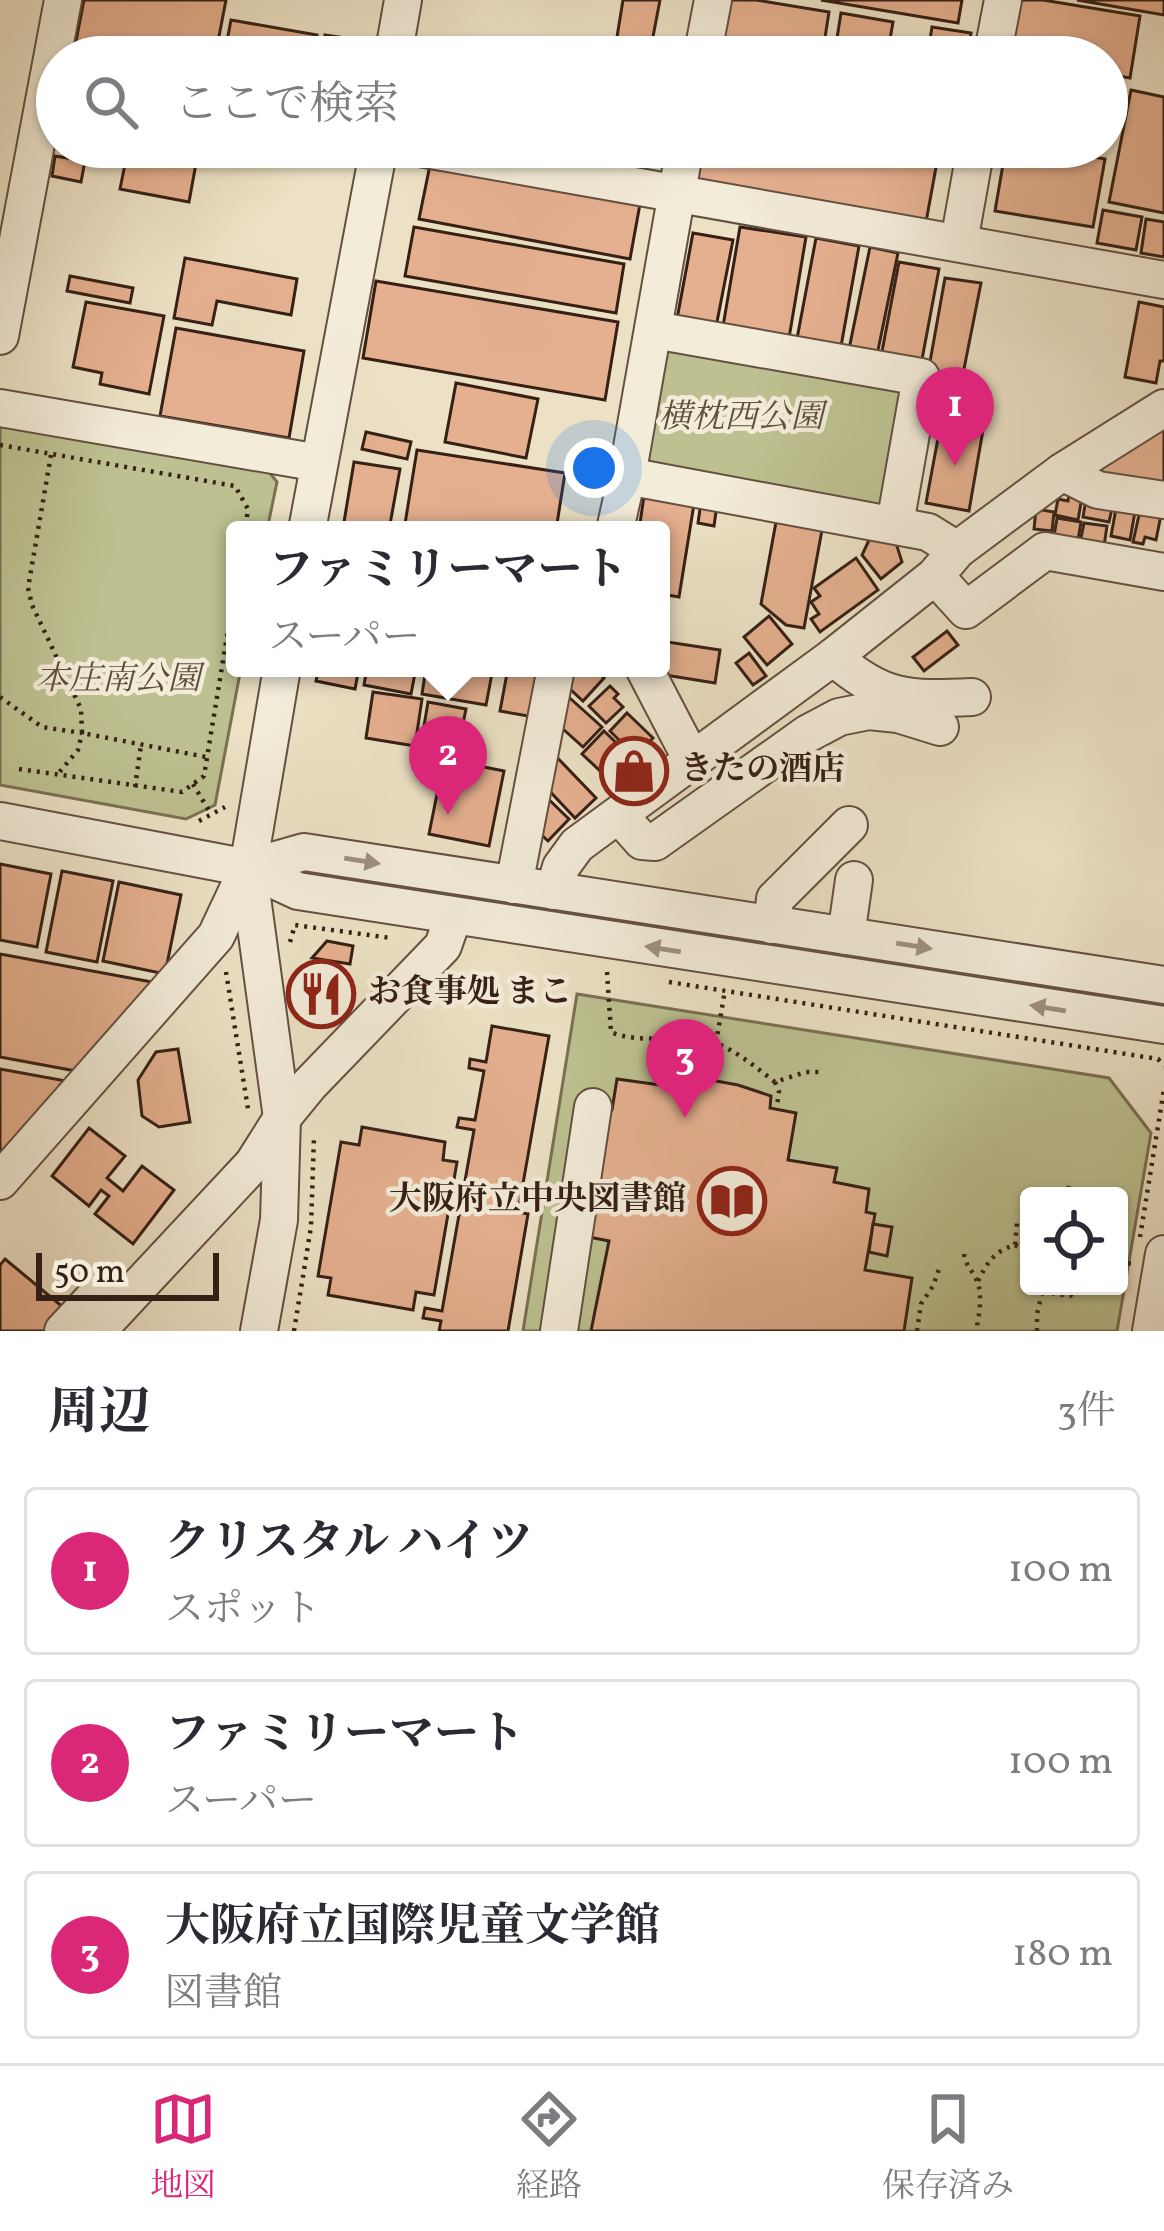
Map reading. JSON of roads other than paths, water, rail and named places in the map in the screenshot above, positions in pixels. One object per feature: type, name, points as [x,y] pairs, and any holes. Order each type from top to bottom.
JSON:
[{"type":"street","points":[[55,36],[62,0]]},
{"type":"street","points":[[397,36],[403,0]]},
{"type":"street","points":[[706,36],[712,0]]},
{"type":"street","points":[[996,36],[1003,0]]},
{"type":"street","points":[[0,336],[36,141]]},
{"type":"street","points":[[309,521],[375,168]]},
{"type":"street","points":[[534,168],[1164,280]]},
{"type":"street","points":[[617,521],[682,168]]},
{"type":"street","points":[[959,242],[972,168]]},
{"type":"street","points":[[654,330],[921,377],[895,524]]},
{"type":"street","points":[[554,891],[561,867],[577,845],[833,657],[1062,472],[1164,407]]},
{"type":"street","points":[[0,408],[319,463]]},
{"type":"street","points":[[1062,472],[1098,490],[1164,500]]},
{"type":"street","points":[[627,476],[928,532],[966,610],[1045,551],[1164,572]]},
{"type":"street","points":[[833,657],[862,681],[892,693],[924,699],[972,697]]},
{"type":"street","points":[[0,1181],[217,936],[248,868],[280,677]]},
{"type":"street","points":[[514,885],[554,677]]},
{"type":"street","points":[[649,677],[693,762]]},
{"type":"street","points":[[619,815],[642,841],[655,842],[838,717],[869,711],[940,727]]},
{"type":"street","points":[[0,821],[248,868],[298,891],[448,932],[1164,1025]]},
{"type":"street","points":[[772,925],[775,899],[849,825]]},
{"type":"street","points":[[248,868],[304,852],[1164,985]]},
{"type":"street","points":[[248,868],[282,1118],[279,1220],[259,1331]]},
{"type":"street","points":[[846,936],[854,880]]},
{"type":"street","points":[[97,1331],[254,1164],[309,1085],[448,932]]},
{"type":"street","points":[[559,1331],[593,1107]]},
{"type":"street","points":[[63,1331],[251,1131],[282,1118]]},
{"type":"street","points":[[1146,1253],[1151,1331]]},
{"type":"street","points":[[537,1331],[548,1266]]},
{"type":"place","name":"クリスタル ハイツ","points":[[955,466]]},
{"type":"place","name":"きたの酒店","points":[[634,771]]},
{"type":"place","name":"ファミリーマート","points":[[448,815]]},
{"type":"place","name":"お食事処 まこ","points":[[321,994]]},
{"type":"place","name":"大阪府立国際児童文学館","points":[[685,1118]]},
{"type":"place","name":"大阪府立中央図書館","points":[[732,1201]]},
{"type":"park label","name":"横枕西公園","points":[[741,419]]},
{"type":"park label","name":"本庄南公園","points":[[118,681]]}]
